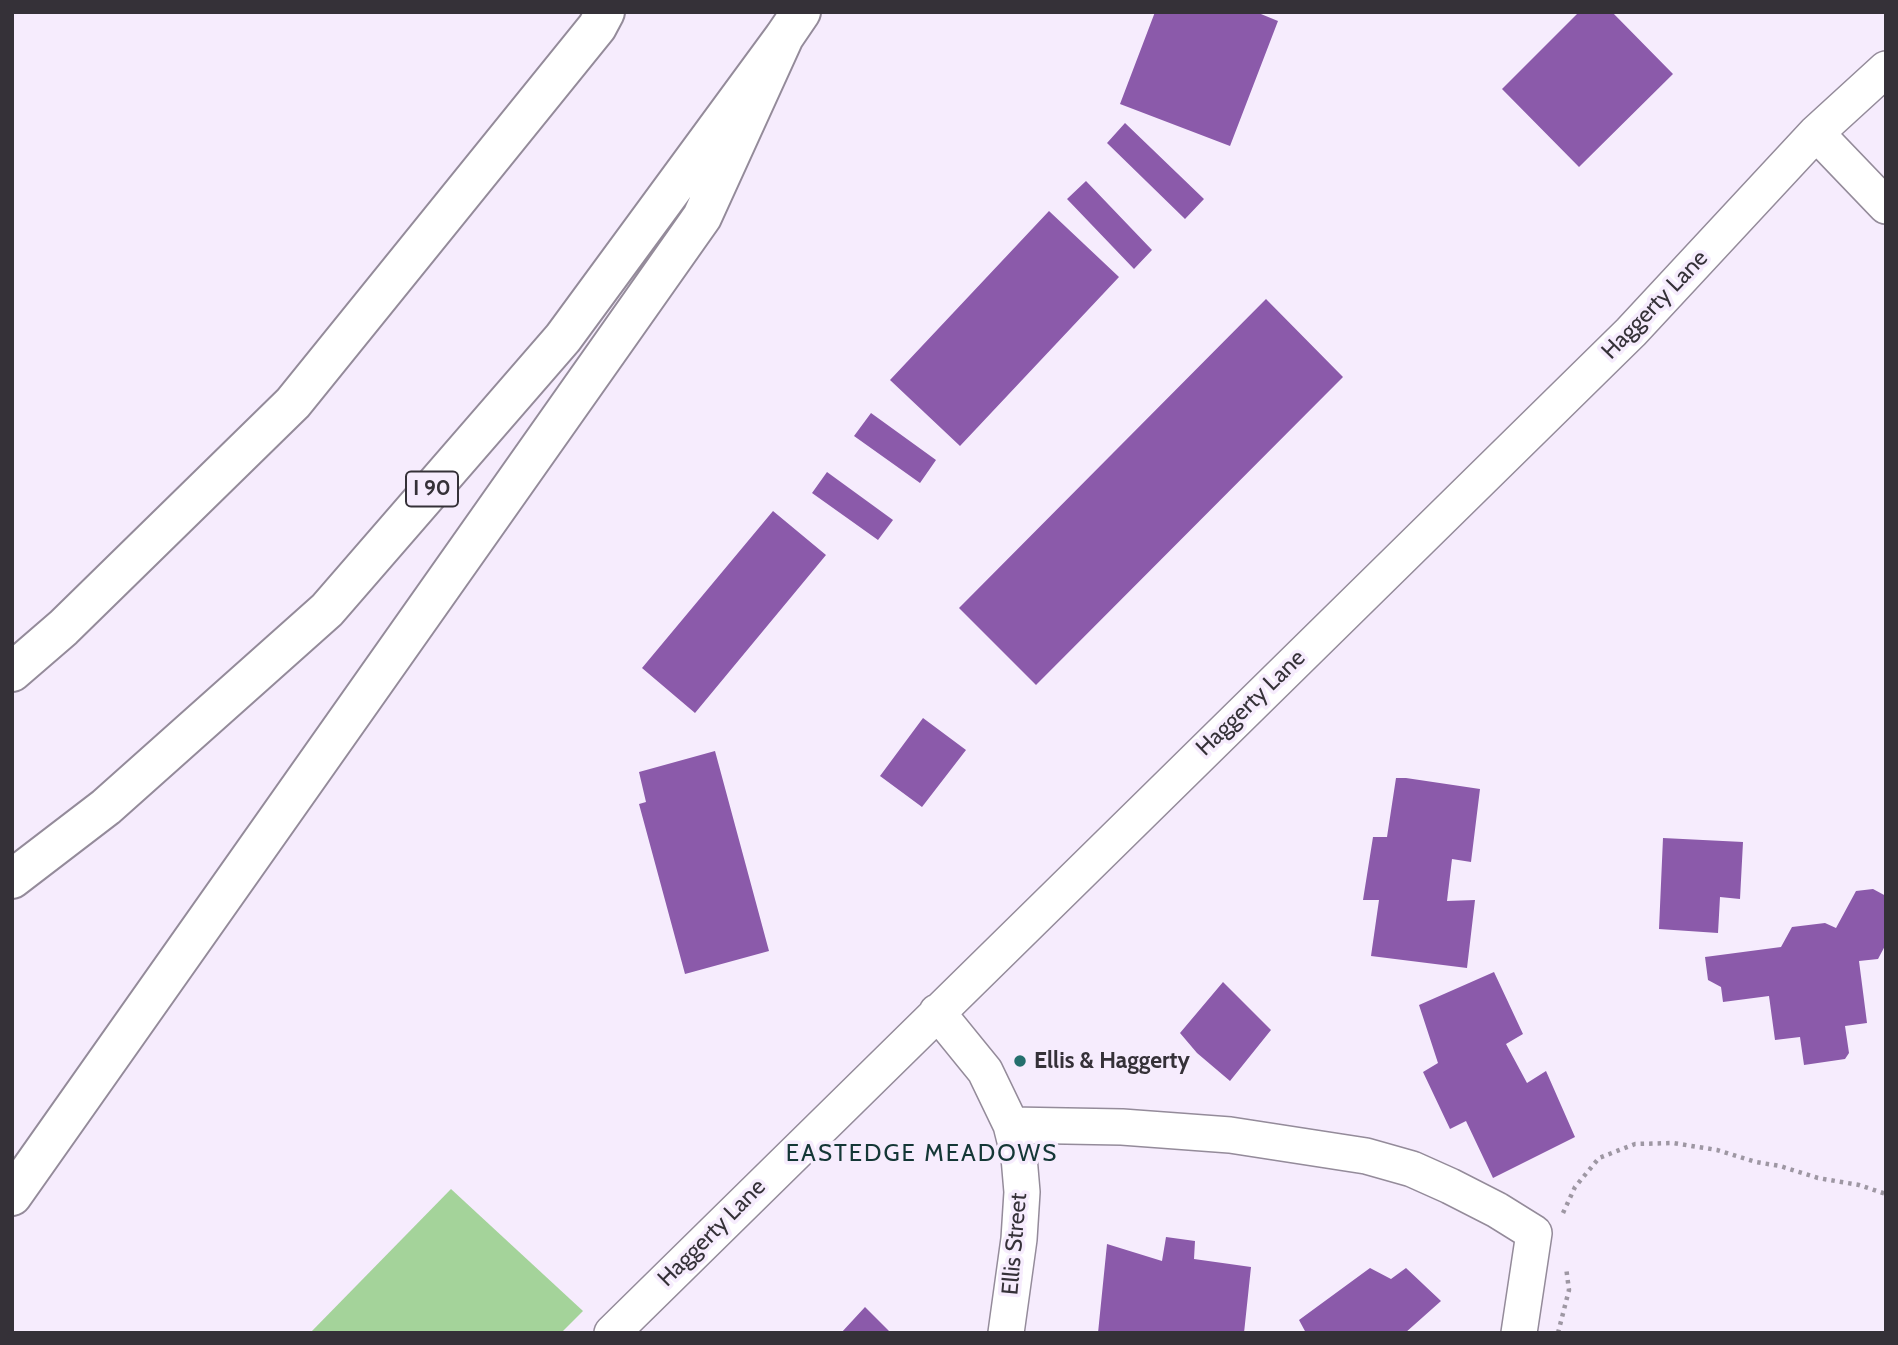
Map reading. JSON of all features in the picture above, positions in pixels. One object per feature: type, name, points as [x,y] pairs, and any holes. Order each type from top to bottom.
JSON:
[{"type":"highway","points":[[12,671],[63,628],[293,403],[597,27],[605,12]]},
{"type":"highway","points":[[12,1196],[702,217],[792,25]]},
{"type":"highway","name":"I 90","points":[[12,879],[106,807],[327,610],[563,338],[792,25]]},
{"type":"street","name":"Haggerty Lane","points":[[612,1333],[1631,332],[1816,133],[1886,69]]},
{"type":"street","points":[[1816,133],[1886,206]]},
{"type":"street","name":"Ellis Street","points":[[937,1012],[985,1071],[1011,1125],[1018,1157],[1022,1192],[1019,1239],[1006,1333]]},
{"type":"street","points":[[1011,1125],[1122,1127],[1230,1135],[1366,1156],[1412,1169],[1497,1210],[1534,1233],[1519,1333]]},
{"type":"path","points":[[1561,1218],[1575,1187],[1599,1158],[1635,1144],[1673,1143],[1717,1150],[1886,1194]]},
{"type":"path","points":[[1558,1333],[1569,1290],[1566,1266]]},
{"type":"green space","points":[[451,1189],[583,1311],[561,1333],[310,1333]]},
{"type":"building","points":[[1155,12],[1256,12],[1278,21],[1230,146],[1120,104]]},
{"type":"building","points":[[1579,12],[1612,12],[1673,74],[1579,167],[1502,89]]},
{"type":"building","points":[[1125,123],[1204,199],[1185,219],[1107,143]]},
{"type":"building","points":[[1086,181],[1152,250],[1134,269],[1067,199]]},
{"type":"building","points":[[1049,211],[1119,277],[960,446],[890,380]]},
{"type":"building","points":[[1266,299],[1343,377],[1036,685],[959,608]]},
{"type":"building","points":[[871,413],[936,460],[920,483],[854,436]]},
{"type":"building","points":[[827,472],[893,520],[878,540],[812,493]]},
{"type":"building","points":[[773,511],[826,555],[695,713],[642,668]]},
{"type":"building","points":[[923,718],[966,750],[922,807],[880,776]]},
{"type":"building","points":[[715,751],[769,951],[685,974],[639,804],[646,802],[639,772]]},
{"type":"building","points":[[1396,778],[1480,789],[1471,862],[1452,859],[1447,901],[1475,900],[1467,968],[1371,956],[1379,900],[1363,900],[1373,837],[1387,837]]},
{"type":"building","points":[[1663,838],[1743,842],[1740,899],[1720,897],[1718,933],[1659,929]]},
{"type":"building","points":[[1873,889],[1886,896],[1886,944],[1878,959],[1859,961],[1867,1023],[1845,1026],[1849,1053],[1845,1059],[1804,1065],[1800,1037],[1775,1040],[1769,996],[1723,1002],[1721,987],[1708,980],[1705,957],[1781,947],[1792,927],[1825,923],[1836,928],[1856,891]]},
{"type":"building","points":[[1494,972],[1523,1034],[1506,1044],[1527,1083],[1546,1071],[1575,1137],[1493,1178],[1466,1121],[1450,1129],[1423,1072],[1438,1063],[1419,1005]]},
{"type":"building","points":[[1223,982],[1271,1030],[1230,1081],[1197,1053],[1180,1033]]},
{"type":"building","points":[[1166,1237],[1195,1241],[1194,1259],[1251,1267],[1244,1333],[1098,1333],[1107,1244],[1162,1261]]},
{"type":"building","points":[[1370,1268],[1391,1279],[1406,1268],[1441,1301],[1405,1333],[1306,1333],[1299,1320]]},
{"type":"building","points":[[865,1307],[891,1333],[841,1333]]},
{"type":"place","name":"Ellis & Haggerty","points":[[1020,1061]]},
{"type":"district","name":"EASTEDGE MEADOWS","points":[[922,1154]]}]
